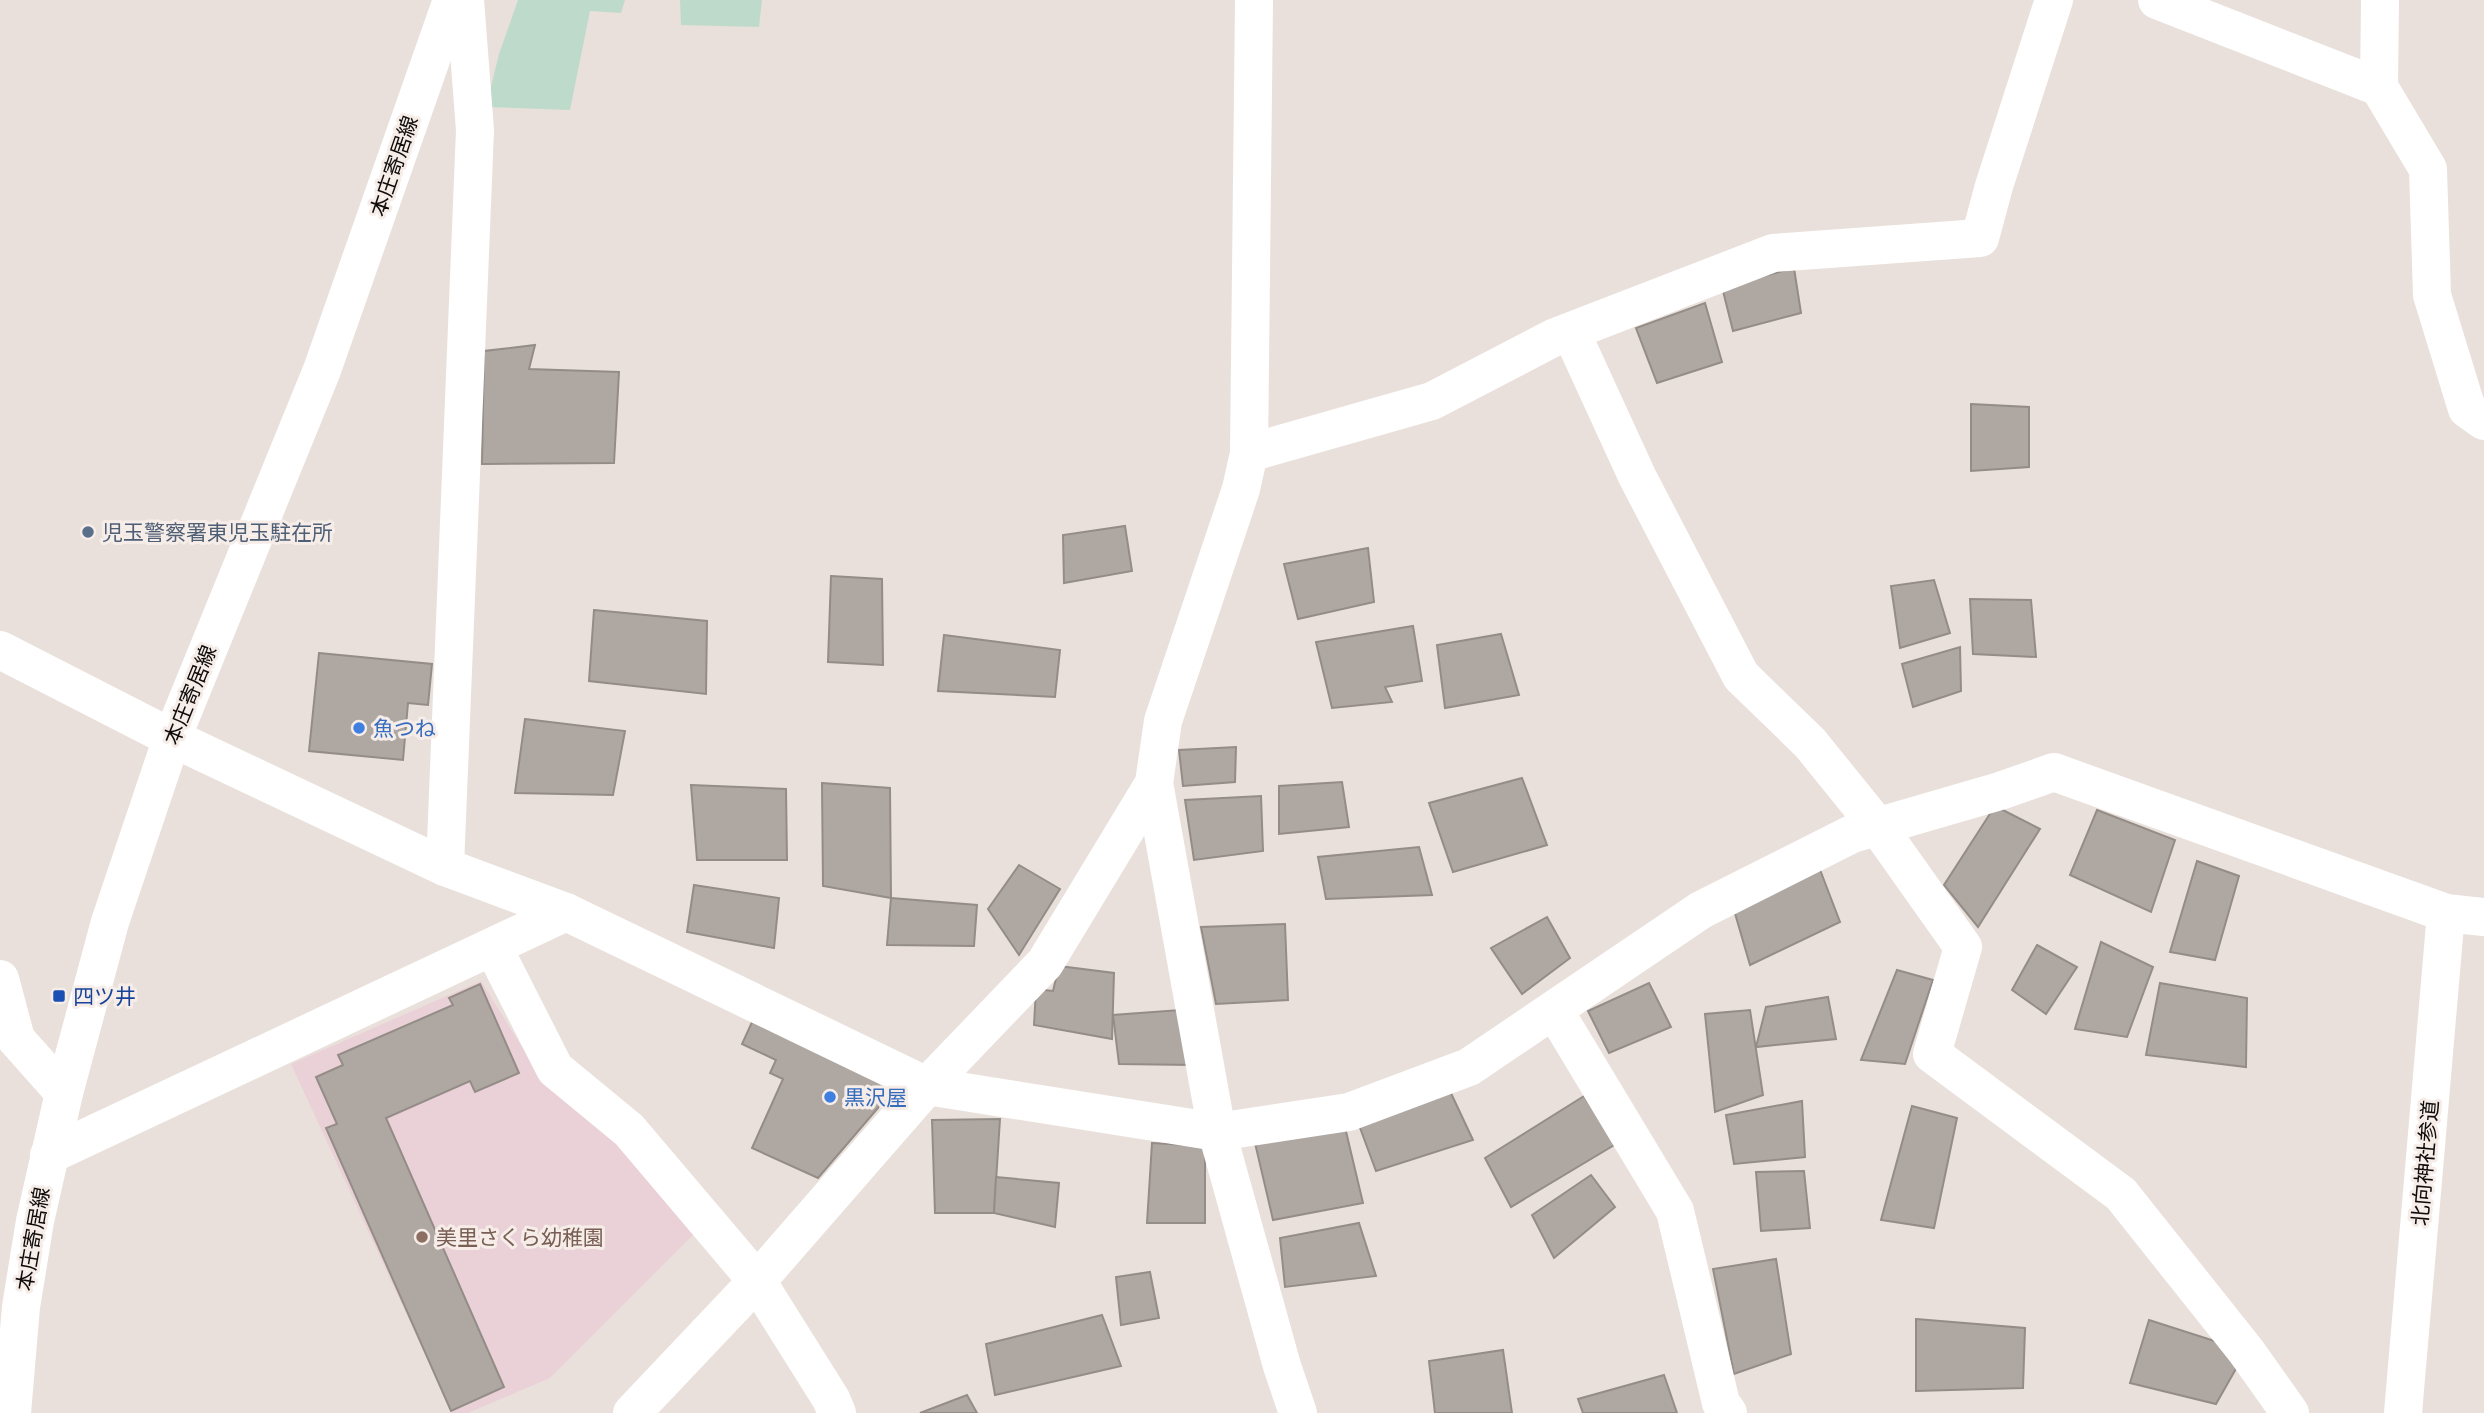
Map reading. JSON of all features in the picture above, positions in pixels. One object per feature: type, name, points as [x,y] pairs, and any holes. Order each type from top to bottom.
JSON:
[{"type":"street","name":"本庄寄居線","points":[[12,1413],[21,1307],[49,1155],[110,922],[172,738],[322,370],[452,0]]},
{"type":"street","points":[[445,867],[475,130],[465,0]]},
{"type":"street","points":[[1254,0],[1250,453],[1241,489],[1163,721],[1154,783],[1217,1132],[1282,1366],[1298,1413]]},
{"type":"street","points":[[1250,453],[1432,401],[1553,338],[1773,253],[1980,238],[2054,0]]},
{"type":"street","points":[[2157,0],[2379,87]]},
{"type":"street","points":[[2380,0],[2379,87],[2428,169],[2432,295],[2467,409],[2484,421]]},
{"type":"street","points":[[1571,332],[1637,476],[1741,676],[1810,743],[1878,827],[1963,947],[1932,1054],[2120,1194],[2246,1352],[2290,1413]]},
{"type":"street","points":[[0,650],[172,738],[445,867],[566,912],[927,1086],[1217,1132],[1349,1112],[1469,1068],[1701,910],[1852,834],[2000,791],[2054,772],[2446,913],[2484,917]]},
{"type":"street","points":[[632,1413],[757,1281],[927,1086],[1045,963],[1154,783]]},
{"type":"street","points":[[49,1155],[566,912]]},
{"type":"street","name":"北向神社参道","points":[[2403,1413],[2446,913]]},
{"type":"street","points":[[493,947],[555,1069],[629,1130],[757,1281],[831,1399],[837,1413]]},
{"type":"street","points":[[0,979],[16,1039],[64,1093]]},
{"type":"street","points":[[1555,1010],[1675,1211],[1721,1403],[1728,1413]]},
{"type":"shaded area","points":[[481,981],[545,1084],[626,1151],[694,1234],[550,1378],[468,1413],[452,1413],[291,1064]]},
{"type":"green space","points":[[518,0],[625,0],[621,13],[590,11],[570,110],[486,107],[499,54]]},
{"type":"green space","points":[[680,0],[762,0],[759,27],[681,25]]},
{"type":"building","points":[[1794,268],[1801,313],[1733,331],[1722,287]]},
{"type":"building","points":[[1705,303],[1722,362],[1657,383],[1636,328]]},
{"type":"building","points":[[535,345],[529,369],[619,372],[614,463],[482,464],[484,351]]},
{"type":"building","points":[[1971,404],[2029,407],[2029,467],[1971,471]]},
{"type":"building","points":[[1125,526],[1132,571],[1064,583],[1063,535]]},
{"type":"building","points":[[1368,548],[1374,602],[1298,619],[1284,564]]},
{"type":"building","points":[[831,576],[882,579],[883,665],[828,662]]},
{"type":"building","points":[[1934,580],[1950,633],[1900,648],[1891,586]]},
{"type":"building","points":[[1970,599],[2031,600],[2036,657],[1973,654]]},
{"type":"building","points":[[594,610],[707,621],[706,694],[589,681]]},
{"type":"building","points":[[1413,626],[1422,681],[1385,687],[1392,702],[1332,708],[1316,642]]},
{"type":"building","points":[[1501,634],[1519,695],[1445,708],[1437,645]]},
{"type":"building","points":[[944,635],[1060,650],[1055,697],[938,691]]},
{"type":"building","points":[[1960,647],[1961,691],[1913,707],[1902,664]]},
{"type":"building","name":"魚つね","points":[[319,653],[432,664],[428,705],[408,703],[403,760],[309,751]]},
{"type":"building","points":[[525,719],[625,731],[613,795],[515,793]]},
{"type":"building","points":[[1236,747],[1235,782],[1183,786],[1179,750]]},
{"type":"building","points":[[1522,778],[1547,845],[1453,872],[1429,803]]},
{"type":"building","points":[[1342,782],[1349,827],[1279,834],[1279,786]]},
{"type":"building","points":[[822,783],[890,788],[891,898],[823,886]]},
{"type":"building","points":[[691,785],[786,789],[787,860],[697,860]]},
{"type":"building","points":[[1261,796],[1263,851],[1194,860],[1185,800]]},
{"type":"building","points":[[1995,806],[2040,829],[1978,927],[1944,885]]},
{"type":"building","points":[[2097,810],[2175,840],[2151,912],[2070,875]]},
{"type":"building","points":[[1419,847],[1432,895],[1326,899],[1318,857]]},
{"type":"building","points":[[2197,861],[2239,876],[2215,960],[2170,952]]},
{"type":"building","points":[[1019,865],[1060,889],[1019,955],[988,909]]},
{"type":"building","points":[[1819,867],[1840,922],[1750,965],[1734,910]]},
{"type":"building","points":[[694,885],[779,898],[774,948],[687,932]]},
{"type":"building","points":[[891,898],[977,905],[974,946],[887,945]]},
{"type":"building","points":[[1547,917],[1570,958],[1522,994],[1491,948]]},
{"type":"building","points":[[1285,924],[1288,1000],[1216,1004],[1201,927]]},
{"type":"building","points":[[2101,942],[2153,967],[2127,1037],[2075,1029]]},
{"type":"building","points":[[2037,945],[2077,967],[2046,1014],[2012,990]]},
{"type":"building","points":[[1059,966],[1114,973],[1112,1039],[1034,1025],[1036,989],[1053,991]]},
{"type":"building","points":[[1897,970],[1933,980],[1905,1064],[1861,1060]]},
{"type":"building","points":[[1649,983],[1671,1027],[1609,1053],[1588,1011]]},
{"type":"building","points":[[2160,983],[2247,998],[2246,1067],[2146,1055]]},
{"type":"building","name":"美里さくら幼稚園","points":[[480,984],[519,1073],[475,1092],[470,1081],[386,1118],[504,1387],[451,1411],[326,1128],[337,1124],[316,1077],[343,1065],[338,1055],[453,1005],[449,998]]},
{"type":"building","points":[[1828,997],[1836,1039],[1756,1047],[1766,1007]]},
{"type":"building","points":[[1180,1010],[1192,1065],[1119,1064],[1113,1015]]},
{"type":"building","points":[[1750,1010],[1763,1095],[1715,1112],[1705,1014]]},
{"type":"building","name":"黒沢屋","points":[[752,1022],[889,1085],[878,1108],[818,1178],[752,1148],[783,1079],[770,1073],[776,1060],[742,1044]]},
{"type":"building","points":[[1449,1089],[1473,1140],[1376,1171],[1359,1125]]},
{"type":"building","points":[[1584,1096],[1616,1144],[1511,1207],[1485,1158]]},
{"type":"building","points":[[1802,1101],[1805,1157],[1734,1164],[1726,1115]]},
{"type":"building","points":[[1912,1106],[1957,1118],[1934,1228],[1881,1220]]},
{"type":"building","points":[[1000,1119],[994,1213],[935,1213],[932,1120]]},
{"type":"building","points":[[1344,1123],[1363,1203],[1273,1220],[1255,1143]]},
{"type":"building","points":[[1152,1143],[1205,1146],[1205,1223],[1147,1223]]},
{"type":"building","points":[[1804,1171],[1810,1228],[1761,1231],[1756,1172]]},
{"type":"building","points":[[1591,1175],[1615,1207],[1554,1258],[1532,1215]]},
{"type":"building","points":[[996,1177],[1059,1183],[1055,1227],[994,1213]]},
{"type":"building","points":[[1359,1223],[1376,1276],[1285,1287],[1280,1238]]},
{"type":"building","points":[[1776,1259],[1791,1354],[1734,1374],[1713,1269]]},
{"type":"building","points":[[1150,1272],[1159,1318],[1121,1325],[1116,1277]]},
{"type":"building","points":[[1102,1315],[1121,1366],[995,1395],[986,1344]]},
{"type":"building","points":[[1916,1319],[2025,1328],[2023,1388],[1916,1391]]},
{"type":"building","points":[[2149,1320],[2246,1351],[2216,1404],[2130,1383]]},
{"type":"building","points":[[1503,1350],[1512,1413],[1435,1413],[1429,1361]]},
{"type":"building","points":[[1664,1375],[1677,1413],[1583,1413],[1578,1399]]},
{"type":"building","points":[[967,1395],[977,1413],[920,1413]]},
{"type":"place","name":"児玉警察署東児玉駐在所","points":[[88,532]]},
{"type":"place","name":"魚つね","points":[[359,728]]},
{"type":"place","name":"四ツ井","points":[[59,996]]},
{"type":"place","name":"黒沢屋","points":[[830,1097]]},
{"type":"place","name":"美里さくら幼稚園","points":[[422,1237]]}]
